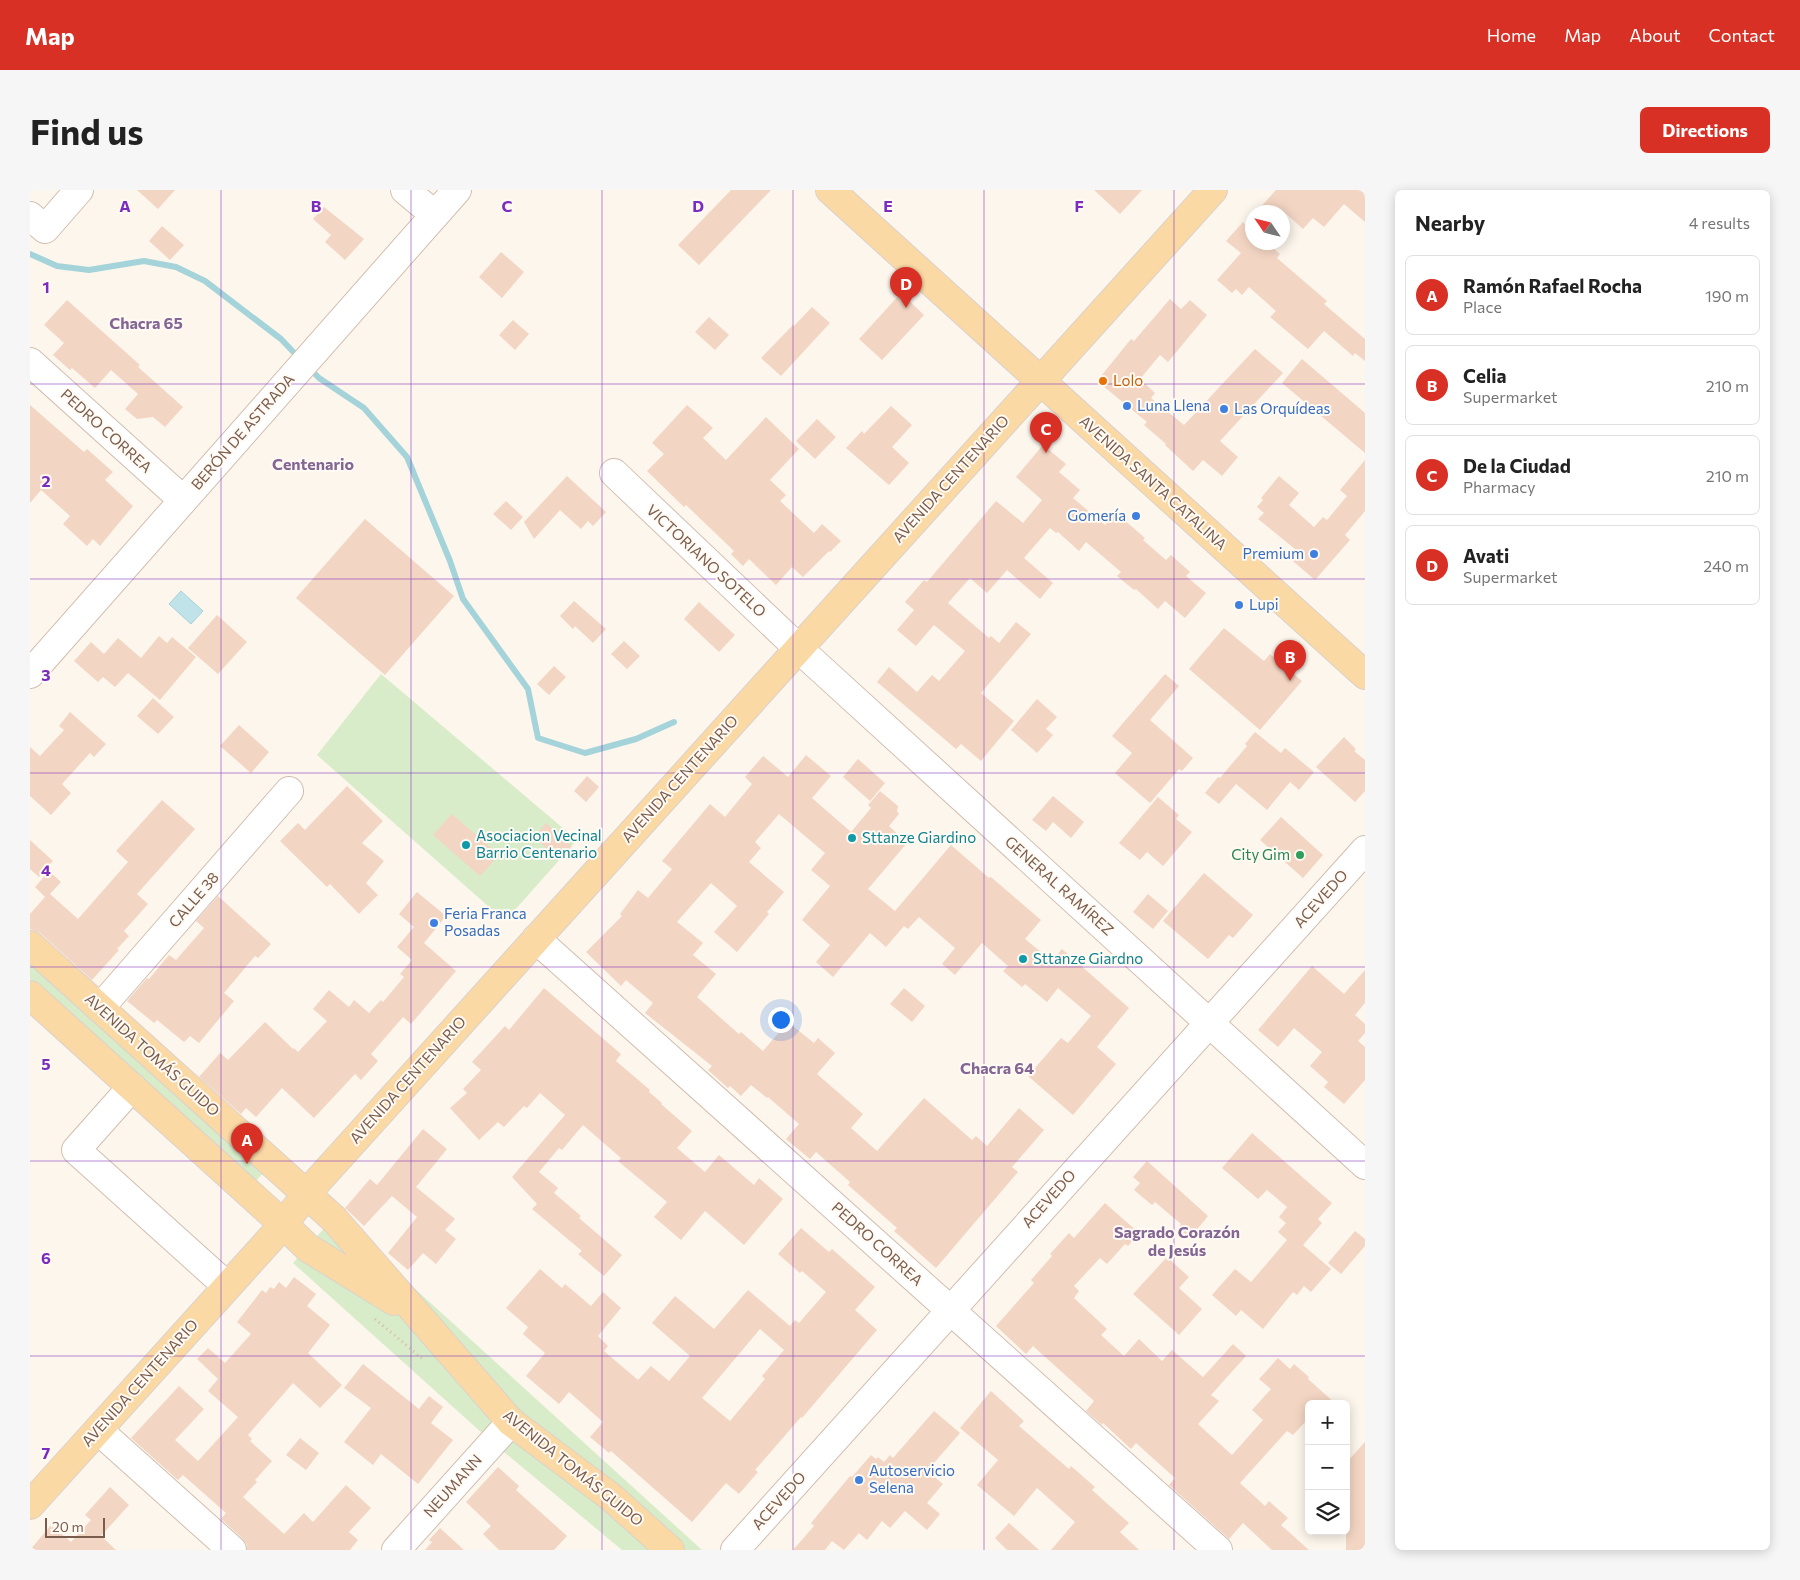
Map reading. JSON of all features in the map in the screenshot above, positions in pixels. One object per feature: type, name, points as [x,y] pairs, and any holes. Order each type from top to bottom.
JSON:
[{"type":"main road","name":"AVENIDA SANTA CATALINA","points":[[830,190],[1365,674]]},
{"type":"main road","name":"AVENIDA CENTENARIO","points":[[30,1506],[283,1224],[306,1193],[1213,190]]},
{"type":"main road","name":"AVENIDA TOMÁS GUIDO","points":[[30,946],[334,1219],[511,1422],[611,1497],[670,1550]]},
{"type":"main road","name":"AVENIDA TOMÁS GUIDO","points":[[30,995],[308,1248],[419,1316]]},
{"type":"street","points":[[38,223],[78,190]]},
{"type":"street","points":[[405,190],[435,215]]},
{"type":"street","name":"BERÓN DE ASTRADA","points":[[30,674],[457,190]]},
{"type":"street","name":"PEDRO CORREA","points":[[30,362],[183,500]]},
{"type":"street","name":"VICTORIANO SOTELO","points":[[614,474],[798,648]]},
{"type":"street","name":"GENERAL RAMÍREZ","points":[[798,648],[1365,1164]]},
{"type":"street","name":"CALLE 38","points":[[100,1008],[289,791]]},
{"type":"street","name":"ACEVEDO","points":[[735,1550],[1365,850]]},
{"type":"street","name":"PEDRO CORREA","points":[[536,939],[1218,1550]]},
{"type":"street","points":[[132,1087],[76,1150],[227,1286]]},
{"type":"street","name":"NEUMANN","points":[[396,1550],[511,1422]]},
{"type":"street","points":[[98,1430],[232,1550]]},
{"type":"green space","points":[[381,674],[577,840],[505,921],[317,755]]},
{"type":"green space","points":[[30,955],[267,1169],[254,1183],[30,979]]},
{"type":"green space","points":[[335,1216],[702,1550],[622,1550],[492,1442],[293,1263]]},
{"type":"water","points":[[181,591],[203,611],[191,624],[169,604]]},
{"type":"building","points":[[137,190],[175,190],[158,209]]},
{"type":"building","points":[[731,190],[771,190],[699,265],[678,245]]},
{"type":"building","points":[[1094,190],[1142,190],[1120,214]]},
{"type":"building","points":[[1276,190],[1365,190],[1365,222],[1344,204],[1324,227],[1313,218],[1303,229],[1290,217],[1290,205],[1262,205]]},
{"type":"building","points":[[324,207],[364,239],[345,260],[325,242],[331,235],[313,219]]},
{"type":"building","points":[[1243,222],[1245,224],[1245,250],[1275,250],[1280,254],[1277,258],[1327,301],[1324,304],[1365,339],[1365,361],[1355,353],[1353,356],[1324,331],[1308,349],[1270,317],[1276,311],[1249,287],[1242,295],[1236,289],[1232,293],[1217,280],[1241,253],[1226,241]]},
{"type":"building","points":[[162,226],[184,245],[170,260],[149,241]]},
{"type":"building","points":[[501,252],[524,272],[502,298],[479,277]]},
{"type":"building","points":[[901,293],[924,315],[882,360],[859,339]]},
{"type":"building","points":[[1170,299],[1181,309],[1190,300],[1207,315],[1168,362],[1160,355],[1140,379],[1155,393],[1151,398],[1184,425],[1255,349],[1283,373],[1220,441],[1238,457],[1222,476],[1203,460],[1193,471],[1144,425],[1147,422],[1097,381],[1131,339],[1134,341]]},
{"type":"building","points":[[67,300],[140,365],[138,367],[183,407],[165,427],[153,417],[137,419],[125,409],[138,394],[111,370],[95,388],[72,368],[70,370],[53,355],[64,343],[44,325]]},
{"type":"building","points":[[812,307],[830,323],[781,376],[761,358]]},
{"type":"building","points":[[709,317],[729,335],[715,350],[695,332]]},
{"type":"building","points":[[513,320],[529,334],[515,350],[499,335]]},
{"type":"building","points":[[1302,359],[1365,413],[1365,453],[1282,383]]},
{"type":"building","points":[[30,405],[84,452],[87,449],[113,472],[105,480],[133,506],[100,546],[93,539],[87,546],[63,524],[70,516],[41,490],[30,503]]},
{"type":"building","points":[[687,405],[713,428],[703,438],[726,460],[766,417],[799,449],[770,480],[786,495],[780,501],[814,533],[822,524],[841,541],[803,577],[792,567],[776,585],[749,559],[743,566],[731,554],[734,551],[647,471],[664,454],[652,443]]},
{"type":"building","points":[[891,406],[912,425],[892,447],[909,463],[889,485],[846,448],[862,431],[864,434]]},
{"type":"building","points":[[817,419],[836,437],[815,459],[796,441]]},
{"type":"building","points":[[1043,445],[1066,464],[1059,472],[1080,490],[1073,498],[1105,525],[1115,512],[1145,538],[1143,540],[1166,560],[1171,555],[1190,572],[1186,576],[1206,593],[1185,618],[1165,601],[1158,609],[1136,589],[1134,590],[1117,576],[1121,572],[1086,542],[1079,551],[1058,532],[1056,533],[1050,528],[1024,558],[1053,583],[1040,599],[1007,570],[987,593],[970,578],[948,603],[989,638],[991,636],[999,643],[1016,622],[1031,634],[981,693],[1014,721],[981,761],[961,744],[956,749],[877,682],[889,667],[917,692],[932,675],[939,681],[965,651],[934,625],[916,646],[897,630],[914,610],[905,602],[924,580],[927,582],[996,501],[1023,523],[1042,500],[1016,477]]},
{"type":"building","points":[[1365,460],[1365,511],[1345,535],[1350,540],[1315,580],[1288,557],[1295,549],[1258,519],[1264,513],[1257,507],[1263,500],[1261,498],[1279,476],[1299,493],[1289,505],[1314,527],[1323,517],[1327,520],[1347,496],[1340,490]]},
{"type":"building","points":[[567,476],[606,512],[593,526],[588,521],[581,529],[560,510],[534,539],[524,522]]},
{"type":"building","points":[[506,501],[523,517],[511,530],[493,514]]},
{"type":"building","points":[[365,519],[454,596],[385,675],[296,598]]},
{"type":"building","points":[[574,601],[606,629],[593,643],[575,626],[573,629],[560,616]]},
{"type":"building","points":[[699,602],[735,635],[719,652],[684,619]]},
{"type":"building","points":[[217,615],[247,642],[218,674],[188,648]]},
{"type":"building","points":[[1224,628],[1264,661],[1270,654],[1302,681],[1260,730],[1189,669]]},
{"type":"building","points":[[159,636],[167,643],[172,637],[196,657],[160,700],[128,673],[115,687],[103,677],[98,682],[74,661],[91,642],[104,654],[118,638],[141,658]]},
{"type":"building","points":[[624,641],[640,656],[627,669],[611,654]]},
{"type":"building","points":[[554,666],[566,677],[549,695],[537,684]]},
{"type":"building","points":[[1165,674],[1179,686],[1150,720],[1193,758],[1182,771],[1179,769],[1150,803],[1115,773],[1132,753],[1112,736]]},
{"type":"building","points":[[153,698],[174,717],[158,734],[137,716]]},
{"type":"building","points":[[1037,699],[1057,717],[1046,729],[1053,735],[1037,753],[1011,730]]},
{"type":"building","points":[[70,712],[106,744],[94,757],[90,753],[62,784],[71,793],[51,815],[30,796],[30,747],[40,756],[64,730],[59,726]]},
{"type":"building","points":[[239,725],[269,752],[251,773],[220,746]]},
{"type":"building","points":[[1255,732],[1281,753],[1285,748],[1314,772],[1299,790],[1290,782],[1267,810],[1236,784],[1219,804],[1205,793],[1247,746],[1245,744]]},
{"type":"building","points":[[1344,737],[1356,749],[1354,751],[1365,760],[1365,791],[1355,802],[1316,767]]},
{"type":"building","points":[[806,755],[831,776],[812,798],[851,832],[871,808],[868,805],[880,791],[898,806],[897,811],[899,814],[889,826],[907,843],[868,889],[895,911],[951,845],[1041,920],[1025,939],[1052,961],[1062,949],[1129,1008],[1097,1047],[1116,1064],[1073,1115],[1028,1076],[1061,1038],[1068,1043],[1091,1016],[1058,988],[1047,1002],[1025,984],[1022,987],[1003,971],[1008,966],[982,943],[955,975],[942,964],[955,948],[919,917],[908,929],[904,926],[886,947],[870,933],[833,977],[816,962],[830,945],[802,920],[830,886],[811,870],[825,853],[779,814],[755,842],[761,848],[749,862],[784,892],[767,912],[769,914],[737,952],[714,932],[737,906],[711,883],[677,922],[703,943],[693,955],[716,974],[697,997],[739,1034],[741,1032],[763,1051],[788,1022],[814,1043],[818,1038],[835,1053],[817,1074],[863,1114],[851,1128],[877,1151],[924,1098],[972,1140],[976,1136],[987,1146],[1019,1108],[1044,1130],[1012,1167],[1018,1172],[936,1268],[894,1231],[897,1228],[848,1185],[850,1182],[816,1152],[810,1159],[786,1139],[799,1124],[751,1085],[741,1096],[730,1086],[728,1088],[708,1070],[712,1066],[645,1013],[653,1003],[626,980],[621,986],[586,952],[622,916],[620,914],[638,890],[648,898],[672,869],[662,861],[710,804],[725,817],[752,784],[745,777],[763,756],[788,777]]},
{"type":"building","points":[[858,759],[885,783],[870,801],[843,777]]},
{"type":"building","points":[[587,776],[599,787],[586,802],[574,791]]},
{"type":"building","points":[[347,786],[383,821],[362,843],[384,861],[366,883],[378,895],[359,914],[330,884],[327,887],[280,841],[298,823],[305,830]]},
{"type":"building","points":[[1053,796],[1084,822],[1071,838],[1053,822],[1046,831],[1032,820]]},
{"type":"building","points":[[1158,797],[1179,815],[1176,819],[1192,832],[1163,866],[1147,852],[1140,860],[1119,843]]},
{"type":"building","points":[[162,800],[195,829],[137,894],[148,904],[124,931],[129,936],[117,949],[119,950],[92,980],[40,933],[30,929],[30,914],[45,897],[35,887],[49,871],[61,882],[50,894],[78,919],[128,862],[116,851]]},
{"type":"building","name":"Asociacion Vecinal Barrio Centenario","points":[[452,814],[499,855],[480,876],[433,835]]},
{"type":"building","points":[[1281,817],[1323,855],[1303,878],[1260,840]]},
{"type":"building","points":[[546,823],[572,846],[559,860],[534,837]]},
{"type":"building","points":[[30,840],[53,861],[39,877],[30,869]]},
{"type":"building","points":[[1204,873],[1253,915],[1233,938],[1229,935],[1208,959],[1163,921]]},
{"type":"building","points":[[417,892],[446,916],[424,943],[456,971],[411,1024],[403,1017],[371,1054],[378,1061],[361,1080],[355,1074],[314,1118],[282,1088],[256,1117],[246,1108],[241,1114],[199,1077],[220,1053],[228,1060],[265,1022],[298,1052],[327,1021],[313,1009],[329,990],[349,1007],[354,1000],[369,1013],[381,1000],[383,1002],[404,977],[400,974],[412,960],[397,947],[414,927],[399,914]]},
{"type":"building","points":[[1148,894],[1168,911],[1153,929],[1133,912]]},
{"type":"building","points":[[218,896],[271,944],[258,958],[255,956],[224,993],[234,1001],[199,1043],[190,1036],[184,1042],[157,1020],[154,1023],[127,1001],[169,955],[176,960],[204,928],[196,921]]},
{"type":"building","points":[[1312,966],[1344,994],[1365,970],[1365,1003],[1355,1015],[1365,1024],[1365,1033],[1358,1041],[1365,1047],[1365,1080],[1344,1104],[1324,1087],[1328,1082],[1310,1066],[1322,1052],[1294,1028],[1278,1047],[1258,1030]]},
{"type":"building","points":[[544,988],[621,1054],[616,1061],[650,1090],[649,1092],[661,1104],[692,1131],[677,1148],[705,1172],[719,1155],[754,1185],[759,1178],[783,1199],[744,1245],[705,1211],[681,1240],[654,1217],[667,1202],[618,1161],[621,1158],[583,1125],[562,1150],[559,1148],[539,1172],[558,1188],[554,1193],[581,1216],[579,1218],[622,1255],[604,1276],[578,1254],[582,1251],[532,1209],[537,1204],[512,1177],[565,1115],[540,1093],[527,1108],[524,1106],[504,1127],[498,1122],[479,1140],[450,1108],[467,1093],[463,1089],[481,1070],[472,1062],[505,1026],[509,1030]]},
{"type":"building","points":[[904,988],[925,1006],[912,1022],[890,1004]]},
{"type":"building","points":[[423,1129],[447,1149],[416,1187],[455,1219],[445,1230],[456,1239],[436,1264],[423,1253],[408,1270],[388,1253],[417,1217],[392,1196],[364,1226],[345,1208],[370,1179],[377,1185]]},
{"type":"building","points":[[1252,1133],[1332,1203],[1318,1219],[1322,1223],[1303,1245],[1331,1269],[1311,1292],[1304,1286],[1297,1295],[1293,1292],[1263,1329],[1241,1310],[1236,1316],[1212,1295],[1235,1269],[1251,1282],[1287,1240],[1278,1232],[1286,1223],[1279,1217],[1287,1207],[1267,1190],[1258,1199],[1222,1168]]},
{"type":"building","points":[[1147,1161],[1208,1216],[1190,1238],[1178,1228],[1181,1224],[1155,1202],[1152,1205],[1134,1190],[1140,1183],[1133,1177]]},
{"type":"building","points":[[1105,1203],[1139,1233],[1128,1246],[1125,1244],[1107,1264],[1100,1258],[1074,1286],[1079,1291],[1074,1298],[1107,1329],[1101,1335],[1124,1356],[1139,1339],[1162,1361],[1172,1350],[1203,1377],[1233,1344],[1246,1356],[1211,1395],[1219,1401],[1198,1424],[1232,1455],[1263,1420],[1252,1410],[1271,1389],[1259,1379],[1278,1358],[1290,1369],[1294,1364],[1332,1400],[1305,1400],[1305,1422],[1293,1435],[1287,1431],[1240,1483],[1265,1506],[1269,1501],[1288,1518],[1281,1525],[1309,1550],[1272,1550],[1243,1523],[1229,1539],[1169,1485],[1175,1478],[1136,1443],[1131,1449],[1103,1423],[1102,1425],[1086,1411],[1094,1401],[1033,1346],[1026,1354],[996,1326],[1034,1283],[1031,1280],[1052,1256],[1050,1254],[1069,1233],[1074,1238]]},
{"type":"building","points":[[801,1228],[829,1252],[832,1249],[875,1287],[855,1310],[877,1330],[755,1470],[758,1472],[739,1494],[726,1483],[692,1522],[611,1451],[609,1453],[590,1437],[603,1422],[569,1392],[559,1404],[526,1376],[545,1353],[523,1334],[528,1327],[506,1308],[540,1269],[562,1288],[565,1284],[591,1306],[603,1292],[621,1308],[598,1336],[608,1346],[604,1351],[638,1380],[651,1366],[669,1381],[690,1356],[652,1323],[675,1296],[714,1329],[748,1290],[790,1326],[795,1320],[799,1323],[826,1292],[802,1271],[800,1273],[778,1254]],"holes":[[[760,1329],[784,1350],[762,1376],[765,1379],[730,1421],[702,1398]]]},
{"type":"building","points":[[1355,1231],[1365,1239],[1365,1246],[1341,1274],[1328,1263]]},
{"type":"building","points":[[1167,1257],[1189,1277],[1179,1288],[1202,1309],[1179,1335],[1133,1294]]},
{"type":"building","points":[[294,1277],[316,1294],[307,1306],[330,1325],[308,1353],[342,1385],[320,1408],[293,1383],[248,1435],[252,1439],[250,1441],[272,1461],[243,1497],[284,1534],[304,1513],[313,1522],[346,1485],[371,1508],[349,1532],[358,1540],[350,1550],[247,1550],[247,1545],[242,1538],[221,1519],[226,1513],[183,1475],[178,1480],[131,1438],[179,1386],[204,1409],[175,1440],[198,1461],[238,1417],[208,1391],[218,1379],[197,1359],[208,1348],[225,1363],[251,1334],[237,1322],[262,1290],[266,1293],[270,1287],[274,1289],[279,1282],[286,1288]]},
{"type":"building","points":[[363,1364],[419,1409],[429,1396],[443,1407],[431,1423],[453,1440],[418,1484],[381,1454],[373,1465],[344,1442],[371,1408],[344,1388]]},
{"type":"building","points":[[991,1391],[1024,1421],[1019,1426],[1069,1469],[1071,1466],[1095,1487],[1092,1490],[1129,1523],[1120,1532],[1139,1550],[1051,1550],[1075,1522],[1037,1488],[1014,1516],[977,1485],[998,1460],[960,1428]]},
{"type":"building","points":[[934,1411],[960,1433],[927,1471],[943,1484],[927,1503],[940,1514],[927,1530],[905,1511],[890,1528],[882,1521],[867,1540],[859,1533],[844,1550],[832,1541],[825,1550],[793,1550],[814,1526],[811,1523],[850,1476],[852,1477],[871,1455],[876,1459],[878,1457],[884,1462],[890,1455],[893,1458]]},
{"type":"building","points":[[300,1438],[319,1453],[306,1470],[286,1455]]},
{"type":"building","points":[[1365,1442],[1365,1550],[1346,1550],[1346,1535],[1350,1535],[1350,1459]]},
{"type":"building","points":[[498,1467],[519,1486],[516,1490],[567,1536],[554,1550],[499,1550],[483,1534],[491,1526],[466,1502]]},
{"type":"building","points":[[110,1487],[129,1505],[101,1536],[116,1550],[30,1550],[51,1525],[71,1542],[91,1520],[85,1515]]},
{"type":"building","points":[[1009,1523],[1039,1550],[1007,1550],[995,1538]]},
{"type":"building","points":[[440,1528],[464,1550],[425,1550],[432,1542],[429,1540]]},
{"type":"waterway","points":[[30,254],[57,266],[89,270],[144,261],[176,267],[205,281],[281,339],[300,359]]},
{"type":"waterway","points":[[309,368],[319,378],[364,408],[407,457],[450,561],[463,599],[528,689],[538,738],[585,753],[636,739],[674,722]]},
{"type":"place","name":"Avati","points":[[906,308]]},
{"type":"place","name":"Lolo","points":[[1103,381]]},
{"type":"place","name":"Luna Llena","points":[[1127,406]]},
{"type":"place","name":"Las Orquídeas","points":[[1224,409]]},
{"type":"place","name":"De la Ciudad","points":[[1046,453]]},
{"type":"place","name":"Gomería","points":[[1136,516]]},
{"type":"place","name":"Premium","points":[[1314,554]]},
{"type":"place","name":"Lupi","points":[[1239,605]]},
{"type":"place","name":"Celia","points":[[1290,681]]},
{"type":"place","name":"Sttanze Giardino","points":[[852,838]]},
{"type":"place","name":"Asociacion Vecinal Barrio Centenario","points":[[466,845]]},
{"type":"place","name":"City Gim","points":[[1300,855]]},
{"type":"place","name":"Feria Franca Posadas","points":[[434,923]]},
{"type":"place","name":"Sttanze Giardno","points":[[1023,959]]},
{"type":"place","name":"Ramón Rafael Rocha","points":[[247,1164]]},
{"type":"place","name":"Autoservicio Selena","points":[[859,1480]]},
{"type":"district","name":"Chacra 65","points":[[146,323]]},
{"type":"district","name":"Centenario","points":[[313,464]]},
{"type":"district","name":"Chacra 64","points":[[997,1068]]},
{"type":"district","name":"Sagrado Corazón de Jesús","points":[[1177,1241]]}]
